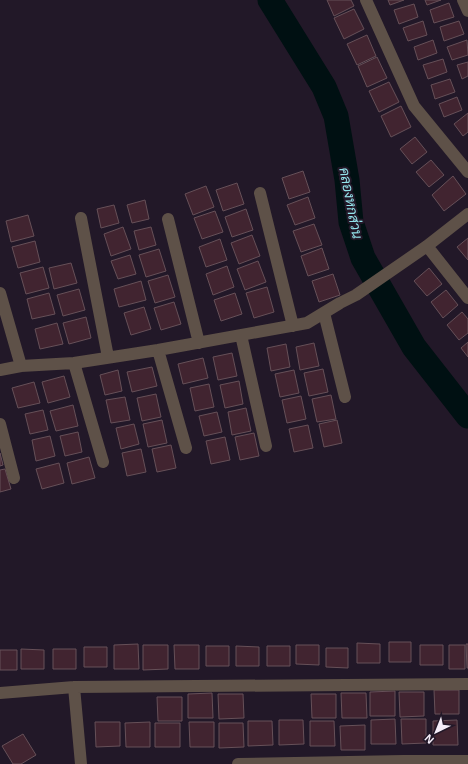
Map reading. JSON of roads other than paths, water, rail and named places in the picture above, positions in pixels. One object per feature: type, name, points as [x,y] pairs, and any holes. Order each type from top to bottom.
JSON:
[{"type":"street","points":[[366,0],[414,106],[468,172]]},
{"type":"street","points":[[463,0],[468,11]]},
{"type":"street","points":[[260,193],[293,326]]},
{"type":"street","points":[[0,370],[21,366],[74,363],[158,350],[307,323],[356,295],[427,246],[468,214]]},
{"type":"street","points":[[81,218],[108,357]]},
{"type":"street","points":[[168,219],[198,343]]},
{"type":"street","points":[[427,246],[468,298]]},
{"type":"street","points":[[0,294],[21,366]]},
{"type":"street","points":[[324,313],[345,397]]},
{"type":"street","points":[[241,335],[266,446]]},
{"type":"street","points":[[158,350],[186,448]]},
{"type":"street","points":[[74,363],[103,462]]},
{"type":"street","points":[[0,424],[14,478]]},
{"type":"street","points":[[0,693],[74,687],[468,684]]},
{"type":"street","points":[[74,687],[81,764]]},
{"type":"street","points":[[238,764],[468,761]]},
{"type":"waterway","name":"คลองหกส่วน","points":[[270,0],[324,87],[336,116],[347,180],[351,222],[363,258],[414,347],[468,416]]}]
